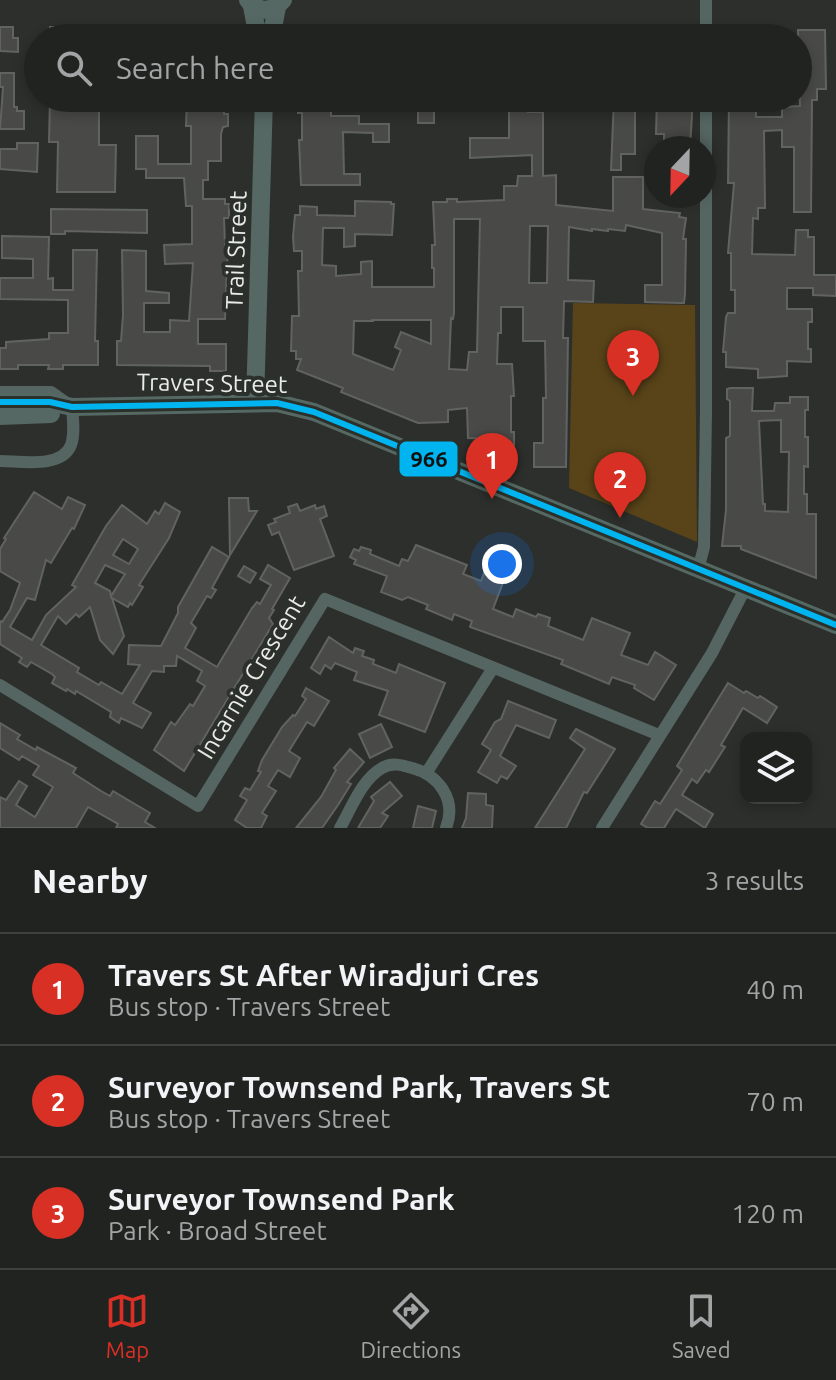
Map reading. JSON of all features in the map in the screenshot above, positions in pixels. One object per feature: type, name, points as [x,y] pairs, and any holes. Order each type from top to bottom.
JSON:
[{"type":"main road","points":[[248,2],[264,10],[283,2]]},
{"type":"main road","points":[[248,2],[254,24]]},
{"type":"main road","points":[[276,24],[283,2]]},
{"type":"main road","name":"Trail Street","points":[[255,403],[264,112]]},
{"type":"main road","name":"Travers Street","points":[[0,402],[50,402],[72,407],[277,403],[314,412],[836,625]]},
{"type":"main road","name":"Travers Street","points":[[0,416],[51,414],[72,407]]},
{"type":"street","points":[[706,0],[706,24]]},
{"type":"street","points":[[698,570],[704,547],[706,112]]},
{"type":"street","name":"Travers Street","points":[[0,392],[51,392],[72,407]]},
{"type":"street","points":[[0,461],[50,460],[66,452],[73,436],[72,407]]},
{"type":"street","points":[[602,828],[718,642],[745,589]]},
{"type":"street","name":"Incarnie Crescent","points":[[0,685],[198,806],[325,599],[659,735]]},
{"type":"street","points":[[427,772],[493,668]]},
{"type":"street","points":[[340,828],[370,777],[380,769],[398,764],[427,772],[449,799],[451,809],[446,828]]},
{"type":"shaded area","points":[[573,303],[695,305],[697,542],[569,488]]},
{"type":"building","points":[[0,27],[13,27],[13,38],[18,38],[18,52],[0,51]]},
{"type":"building","points":[[812,30],[825,30],[826,89],[817,89],[817,100],[812,100]]},
{"type":"building","points":[[0,73],[14,73],[14,107],[17,111],[24,111],[24,129],[0,129],[3,87],[0,87]]},
{"type":"building","points":[[50,112],[99,112],[99,145],[116,145],[115,192],[57,192],[58,142],[49,142]]},
{"type":"building","points":[[186,112],[228,114],[228,126],[223,127],[221,134],[221,161],[208,161],[208,180],[203,180],[203,199],[225,199],[225,204],[229,204],[229,218],[224,218],[225,245],[228,245],[225,319],[198,319],[198,344],[226,344],[226,371],[210,371],[210,366],[117,365],[117,341],[121,341],[123,315],[122,250],[146,251],[146,291],[169,293],[169,303],[144,303],[144,332],[170,332],[170,320],[189,321],[193,263],[165,264],[164,245],[192,244],[192,206],[186,206],[184,178],[146,178],[146,169],[136,169],[136,136],[158,136],[158,164],[191,164],[191,126],[186,126]]},
{"type":"building","points":[[331,112],[331,116],[359,116],[359,124],[389,124],[389,142],[373,142],[373,133],[343,132],[344,174],[360,174],[360,185],[301,185],[299,140],[302,140],[302,113],[298,113]]},
{"type":"building","points":[[418,112],[434,112],[434,123],[418,123]]},
{"type":"building","points":[[509,112],[543,112],[543,176],[556,175],[556,205],[613,211],[613,177],[643,177],[643,209],[680,213],[679,217],[686,218],[683,239],[686,239],[684,303],[645,302],[645,285],[662,285],[662,233],[626,225],[625,231],[569,227],[568,280],[594,281],[593,302],[564,301],[563,338],[568,338],[566,467],[534,467],[534,443],[543,443],[545,341],[523,341],[523,307],[501,307],[501,333],[498,333],[497,364],[512,364],[514,396],[511,396],[511,432],[514,432],[514,446],[496,445],[494,439],[468,438],[467,408],[448,410],[448,422],[418,423],[341,392],[343,388],[297,370],[301,359],[296,359],[296,351],[291,351],[292,316],[299,316],[298,271],[302,271],[302,251],[294,251],[293,237],[295,215],[300,215],[300,206],[317,207],[317,215],[355,216],[355,201],[391,202],[394,204],[392,235],[355,234],[355,246],[344,247],[344,228],[323,228],[322,265],[336,266],[336,276],[361,274],[361,262],[372,261],[372,287],[434,287],[433,202],[447,202],[447,199],[457,199],[457,202],[504,200],[504,186],[517,186],[518,176],[532,176],[532,155],[470,158],[470,138],[509,138]],"holes":[[[454,219],[480,219],[477,352],[469,352],[467,370],[449,369],[451,318],[454,313]],[[530,226],[548,226],[547,283],[529,283]],[[371,320],[431,320],[431,344],[401,332],[395,347],[401,350],[393,370],[353,354],[354,321],[374,321]]]},
{"type":"building","points":[[613,112],[635,112],[635,154],[621,154],[621,170],[611,170]]},
{"type":"building","points":[[657,112],[692,112],[691,136],[656,134]]},
{"type":"building","points":[[729,112],[756,112],[756,117],[782,117],[782,112],[812,112],[811,212],[794,212],[794,147],[782,147],[782,130],[764,131],[765,208],[758,208],[758,219],[753,218],[752,254],[795,255],[796,230],[808,230],[808,237],[814,237],[814,275],[836,275],[836,296],[813,295],[813,288],[787,288],[787,309],[812,309],[812,322],[808,322],[811,362],[787,361],[787,376],[758,378],[758,369],[726,367],[726,352],[723,352],[726,317],[728,313],[735,313],[735,290],[731,290],[731,253],[728,253],[734,183],[728,183]]},
{"type":"building","points":[[17,143],[38,143],[37,172],[0,169],[0,149],[17,149]]},
{"type":"building","points":[[51,209],[147,210],[147,233],[65,231],[65,234],[51,234]]},
{"type":"building","points":[[2,236],[49,237],[48,279],[53,278],[53,290],[73,290],[73,250],[97,250],[95,341],[98,341],[98,365],[63,365],[63,369],[48,369],[49,365],[18,365],[18,369],[0,369],[0,348],[6,348],[6,342],[49,339],[49,333],[68,333],[68,300],[0,299],[0,278],[33,278],[33,259],[2,258]]},
{"type":"building","points":[[753,388],[752,411],[774,411],[775,403],[790,403],[790,397],[808,397],[805,437],[808,437],[808,467],[804,466],[804,494],[807,494],[807,514],[816,514],[816,578],[741,549],[741,546],[722,546],[726,510],[726,438],[730,436],[727,389]],"holes":[[[781,420],[781,452],[789,452],[788,512],[765,511],[759,421]]]},
{"type":"building","points":[[34,492],[62,509],[68,497],[85,505],[74,529],[51,563],[46,560],[35,600],[27,598],[10,627],[32,640],[46,615],[76,587],[72,585],[106,526],[122,505],[147,524],[155,511],[159,514],[165,503],[180,512],[169,538],[139,585],[143,587],[132,605],[130,603],[128,607],[112,598],[124,636],[113,654],[100,640],[90,607],[66,624],[58,616],[41,645],[79,668],[77,672],[122,694],[140,665],[128,664],[129,645],[161,646],[178,607],[212,547],[229,557],[212,588],[216,590],[211,598],[207,596],[191,623],[196,628],[185,648],[217,667],[252,608],[257,602],[260,604],[271,585],[260,579],[268,565],[290,578],[272,609],[269,618],[273,624],[184,771],[154,750],[171,722],[175,725],[190,704],[193,706],[205,686],[197,681],[202,671],[177,656],[176,666],[164,666],[164,672],[152,671],[133,703],[151,713],[142,728],[121,718],[119,723],[110,717],[111,712],[76,691],[75,694],[66,691],[52,683],[55,677],[52,674],[31,662],[27,667],[19,662],[22,658],[0,644],[0,621],[10,610],[20,583],[0,571],[0,549]],"holes":[[[123,539],[138,549],[129,564],[113,555]],[[105,565],[125,574],[111,596],[110,591],[95,583]]]},
{"type":"building","points":[[229,498],[248,498],[249,511],[257,511],[230,555]]},
{"type":"building","points":[[297,504],[300,511],[315,505],[316,509],[324,506],[327,516],[320,519],[334,556],[294,570],[279,532],[272,535],[268,525],[290,513],[288,507]]},
{"type":"building","points":[[416,545],[467,565],[463,574],[481,581],[484,573],[504,580],[493,609],[513,617],[516,609],[536,617],[538,614],[550,618],[548,626],[583,640],[592,618],[630,633],[621,655],[648,665],[655,652],[676,665],[654,700],[634,688],[635,685],[612,677],[609,684],[561,664],[563,660],[470,627],[472,621],[454,614],[452,620],[408,597],[402,600],[381,592],[387,576],[354,564],[356,560],[350,557],[354,549],[359,551],[361,547],[399,566],[402,559],[408,561]]},
{"type":"building","points":[[244,566],[256,573],[250,583],[238,576]]},
{"type":"building","points":[[329,637],[353,653],[355,648],[364,651],[362,656],[374,660],[373,664],[396,673],[399,664],[445,683],[425,732],[379,715],[388,691],[354,680],[357,672],[335,663],[331,669],[325,665],[320,674],[311,668]]},
{"type":"building","points":[[728,683],[744,693],[760,696],[777,707],[767,723],[743,708],[721,745],[725,747],[709,772],[706,770],[697,783],[692,779],[682,795],[713,814],[705,828],[676,809],[664,828],[648,828],[641,824],[655,801],[660,804],[682,770],[677,766]]},
{"type":"building","points":[[306,688],[329,701],[314,726],[307,722],[289,751],[300,758],[290,777],[278,770],[268,786],[276,791],[262,813],[267,816],[261,828],[247,828],[235,820],[247,800],[240,796],[245,788],[250,790],[261,772],[258,771],[262,760],[282,727],[295,716],[306,699],[302,696]]},
{"type":"building","points":[[508,701],[556,720],[549,738],[516,725],[500,756],[516,766],[507,779],[501,776],[497,783],[478,772],[491,750],[482,744],[495,722],[501,719]]},
{"type":"building","points":[[0,723],[20,735],[17,739],[76,768],[73,773],[101,791],[110,796],[113,791],[150,813],[145,822],[155,828],[116,828],[118,824],[88,807],[76,828],[0,828],[0,797],[6,800],[19,781],[27,786],[16,805],[35,817],[53,787],[33,775],[39,766],[22,756],[19,760],[0,748]]},
{"type":"building","points":[[381,724],[392,747],[370,758],[359,734]]},
{"type":"building","points":[[576,729],[615,749],[587,793],[584,792],[566,828],[535,828],[585,749],[570,738]]},
{"type":"building","points":[[350,749],[364,762],[347,782],[351,784],[338,805],[322,828],[296,828],[321,797],[336,770],[334,768]]},
{"type":"building","points":[[390,782],[402,796],[382,813],[388,816],[380,828],[358,828],[374,801],[371,797]]},
{"type":"building","points":[[468,793],[486,794],[486,805],[493,806],[492,828],[462,828]]},
{"type":"building","points":[[418,806],[436,811],[432,828],[413,828]]},
{"type":"transit line","name":"966","points":[[0,402],[50,402],[72,407],[277,403],[314,412],[836,625]]},
{"type":"place","name":"Surveyor Townsend Park","points":[[633,396]]},
{"type":"place","name":"Travers St After Wiradjuri Cres","points":[[492,499]]},
{"type":"place","name":"Surveyor Townsend Park, Travers St","points":[[620,518]]}]
